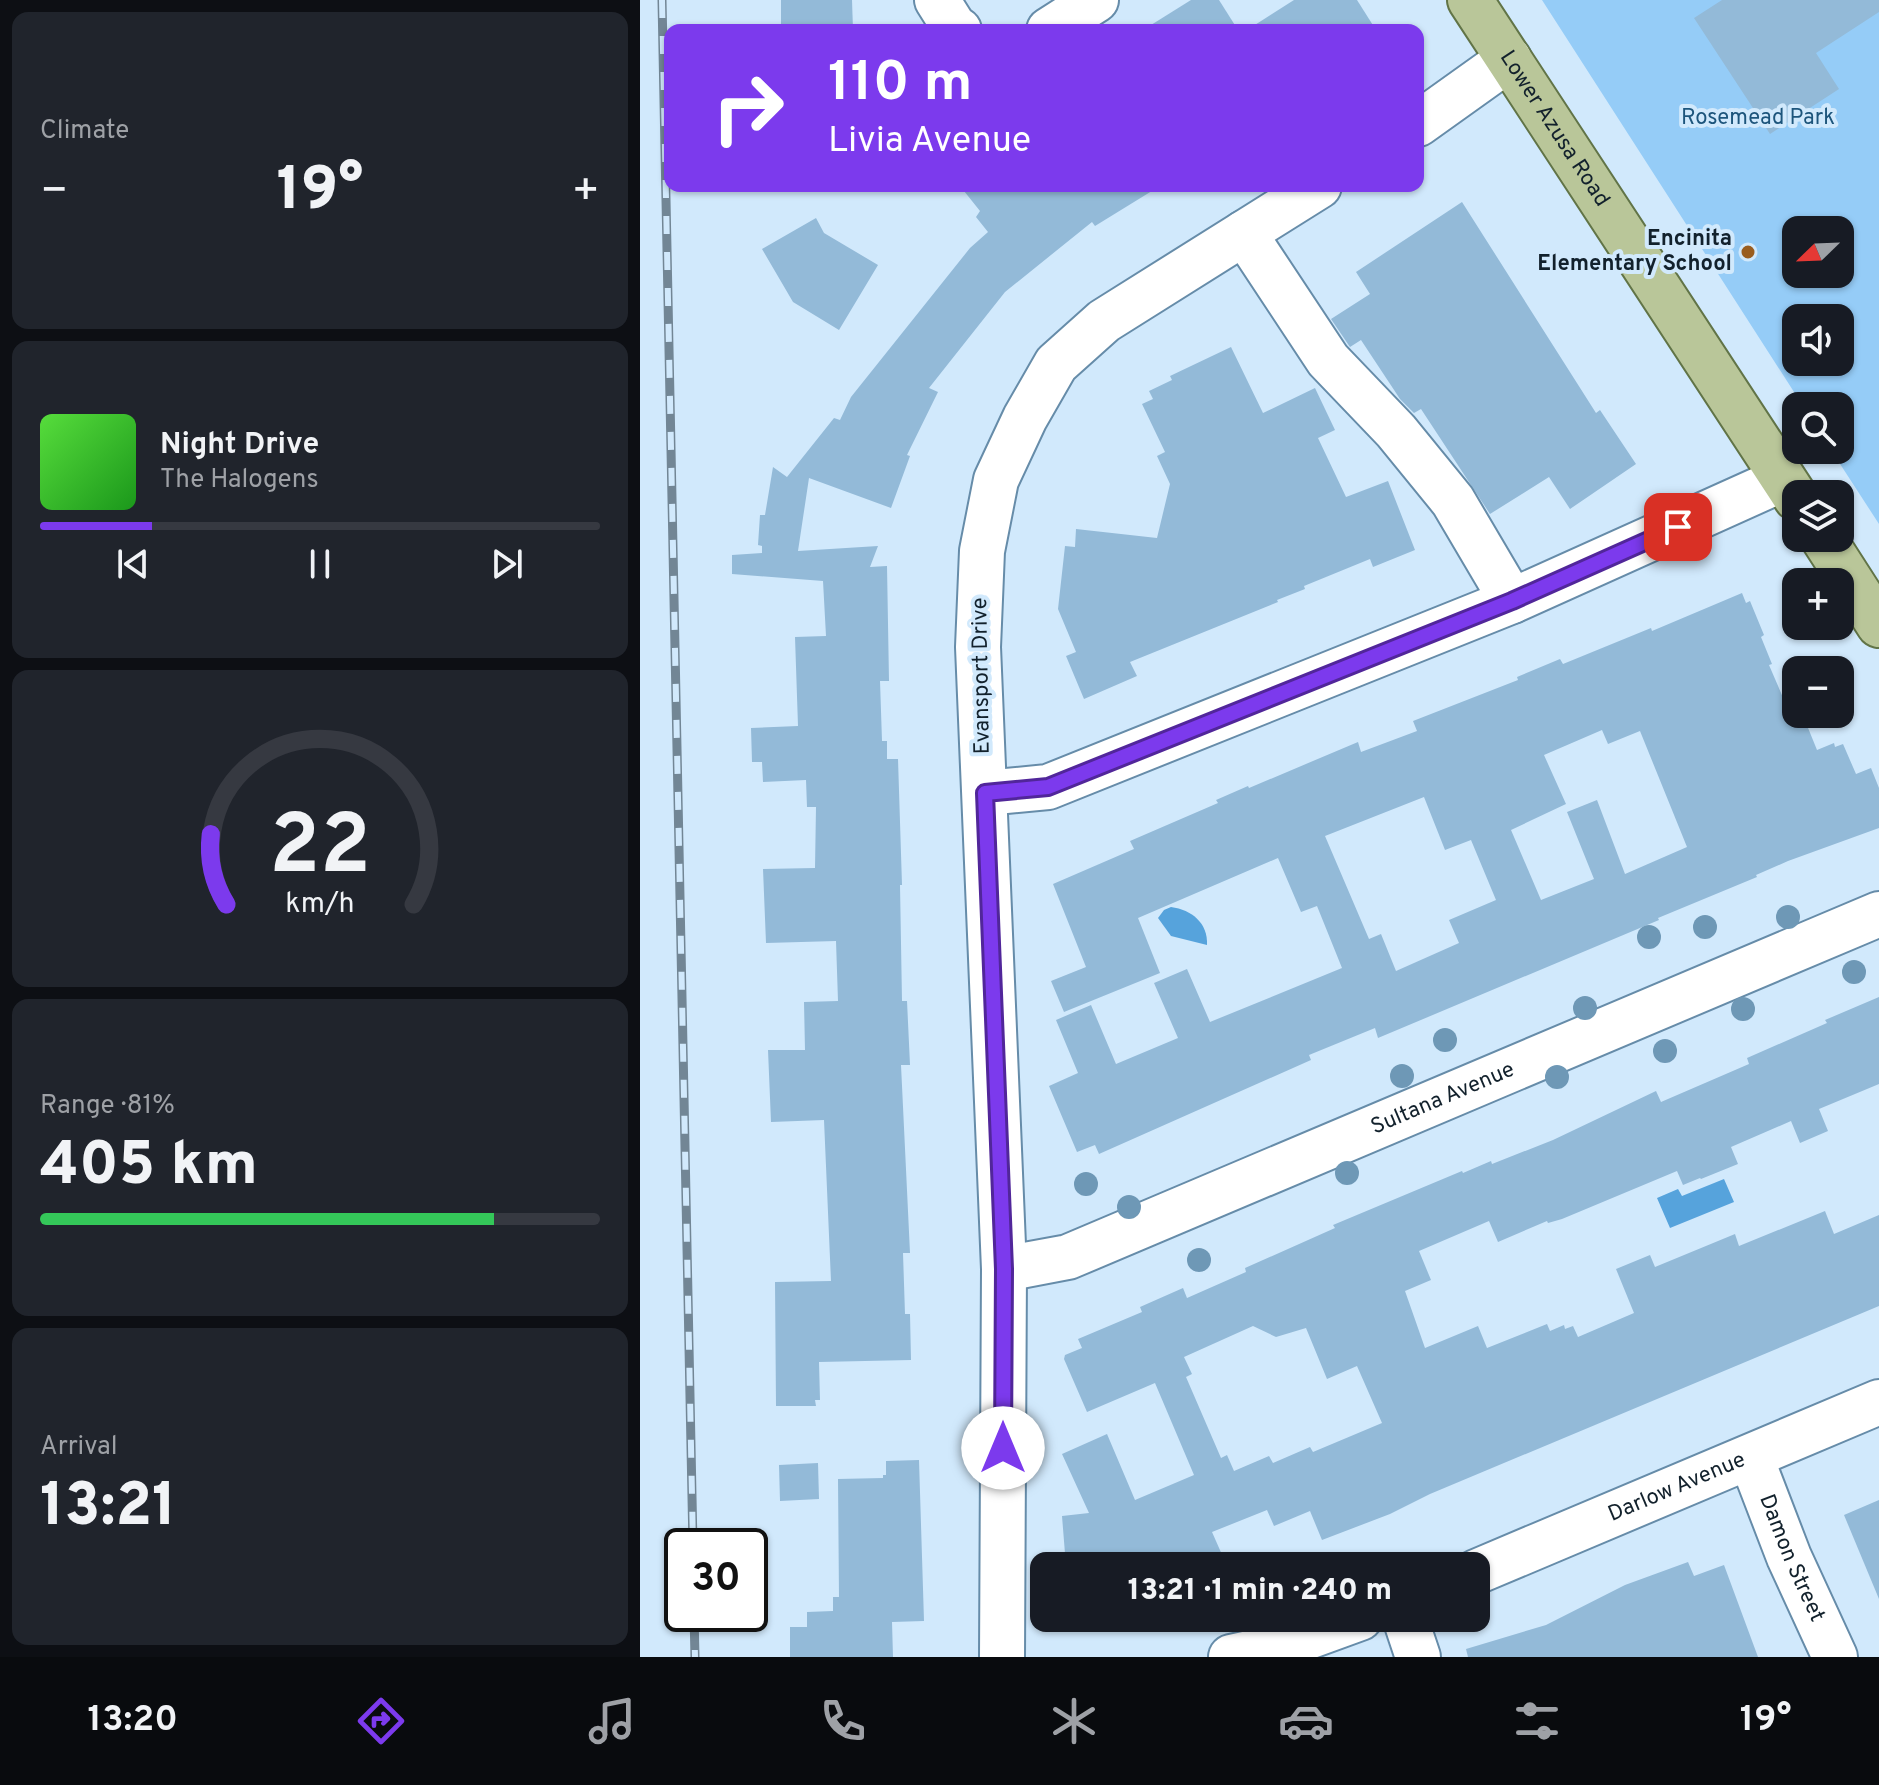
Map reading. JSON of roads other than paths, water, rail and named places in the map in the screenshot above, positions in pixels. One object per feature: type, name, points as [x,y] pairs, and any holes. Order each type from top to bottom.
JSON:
[{"type":"main road","name":"Lower Azusa Road","points":[[1470,0],[1784,480]]},
{"type":"main road","points":[[1832,552],[1879,625]]},
{"type":"street","points":[[937,0],[952,24]]},
{"type":"street","points":[[1058,24],[1096,0]]},
{"type":"street","points":[[1424,120],[1509,59]]},
{"type":"street","name":"Evansport Drive","points":[[1002,1657],[1004,1269],[978,647],[982,551],[996,480],[1056,364],[1104,321],[1309,192]]},
{"type":"street","points":[[1244,233],[1328,360],[1396,431],[1453,501],[1512,601]]},
{"type":"street","points":[[985,793],[1048,787],[1782,492]]},
{"type":"street","name":"Sultana Avenue","points":[[1004,1269],[1068,1257],[1879,914]]},
{"type":"street","name":"Darlow Avenue","points":[[1490,1566],[1879,1402]]},
{"type":"street","name":"Damon Street","points":[[1751,1458],[1789,1557],[1835,1657]]},
{"type":"street","points":[[1231,1657],[1286,1645],[1322,1632]]},
{"type":"street","points":[[1410,1632],[1418,1657]]},
{"type":"railway","points":[[662,0],[664,100]]},
{"type":"railway","points":[[666,192],[693,1528]]},
{"type":"railway","points":[[694,1632],[695,1657]]},
{"type":"place","name":"Encinita Elementary School","points":[[1748,252]]},
{"type":"park label","name":"Rosemead Park","points":[[1758,118]]}]
